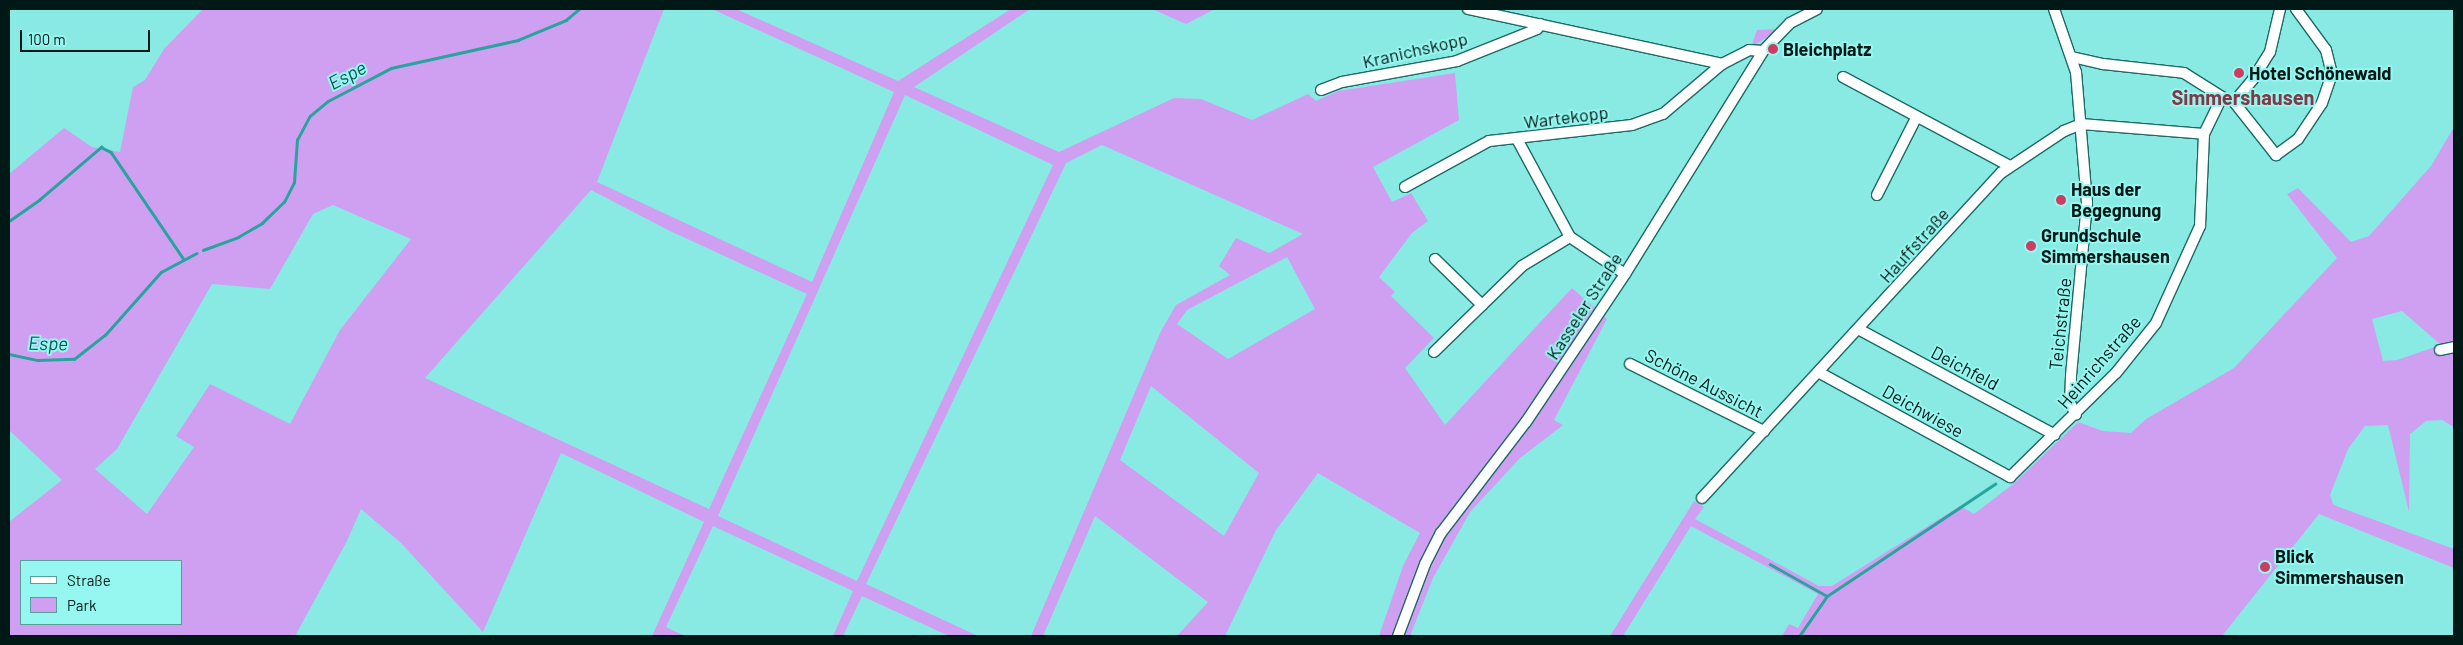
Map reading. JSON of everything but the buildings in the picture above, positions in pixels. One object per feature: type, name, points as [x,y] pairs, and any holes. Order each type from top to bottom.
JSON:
[{"type":"street","points":[[1468,9],[1722,64],[1749,50],[1763,51]]},
{"type":"street","name":"Kasseler Straße","points":[[1398,636],[1425,564],[1442,533],[1526,422],[1625,274],[1763,51],[1790,23],[1817,9]]},
{"type":"street","name":"Teichstraße","points":[[2054,9],[2072,56],[2087,203],[2071,376],[2070,403],[2076,415]]},
{"type":"street","points":[[2234,102],[2241,96],[2270,52],[2280,9]]},
{"type":"street","points":[[2072,56],[2103,64],[2184,73],[2222,97],[2234,102],[2276,155],[2298,140],[2322,103],[2332,74],[2326,50],[2296,9]]},
{"type":"street","name":"Kranichskopp","points":[[1322,90],[1342,82],[1458,61],[1537,29],[1541,24]]},
{"type":"street","name":"Wartekopp","points":[[1406,187],[1489,141],[1632,125],[1663,114],[1722,64]]},
{"type":"street","points":[[1843,77],[1916,118],[2010,166]]},
{"type":"street","points":[[2080,124],[2204,134],[2222,97]]},
{"type":"street","points":[[1877,194],[1916,118]]},
{"type":"street","name":"Hauffstraße","points":[[1702,498],[1860,330],[2010,166],[2064,131],[2080,124]]},
{"type":"street","name":"Heinrichstraße","points":[[2010,477],[2076,415],[2124,364],[2156,323],[2200,226],[2204,134]]},
{"type":"street","points":[[1517,139],[1570,237],[1625,274]]},
{"type":"street","points":[[1434,352],[1522,266],[1570,237]]},
{"type":"street","points":[[1435,259],[1482,305]]},
{"type":"street","name":"Deichfeld","points":[[1860,330],[2055,435]]},
{"type":"street","points":[[2440,350],[2454,347]]},
{"type":"street","name":"Schöne Aussicht","points":[[1630,364],[1764,431]]},
{"type":"street","name":"Deichwiese","points":[[1820,373],[2010,477]]},
{"type":"green space","points":[[203,9],[664,9],[597,182],[812,282],[894,92],[712,9],[736,9],[898,81],[1011,9],[1030,9],[914,87],[1059,152],[1174,98],[1201,99],[1252,120],[1308,94],[1316,101],[1338,91],[1455,73],[1459,120],[1373,167],[1392,202],[1411,193],[1428,221],[1412,233],[1379,277],[1395,292],[1391,296],[1434,338],[1405,368],[1445,425],[1572,288],[1607,319],[1554,420],[1563,425],[1520,458],[1470,512],[1433,578],[1410,636],[1379,636],[1403,566],[1420,533],[1318,473],[1276,530],[1225,636],[1177,636],[1208,602],[1095,516],[1043,636],[1031,636],[1161,331],[1176,305],[1230,275],[1219,266],[1236,238],[1269,253],[1303,234],[1102,145],[1066,163],[866,584],[978,636],[949,636],[862,596],[843,636],[833,636],[853,591],[713,526],[666,627],[685,636],[652,636],[704,522],[561,453],[483,632],[401,543],[361,509],[347,541],[295,636],[9,636],[9,522],[62,480],[9,430],[9,174],[64,128],[92,147],[120,152],[133,87],[145,80],[164,49]],"holes":[[[905,95],[1053,165],[857,581],[718,516]],[[591,190],[670,231],[807,294],[709,509],[425,378]],[[333,205],[411,239],[340,330],[290,424],[210,384],[176,436],[194,447],[147,514],[95,469],[117,449],[212,284],[270,289],[313,214]],[[1287,257],[1315,309],[1228,359],[1177,324],[1187,310]],[[1151,386],[1259,473],[1224,536],[1120,460]]]},
{"type":"green space","points":[[1152,9],[1215,9],[1186,24]]},
{"type":"green space","points":[[1779,29],[1764,39],[1751,47],[1757,30]]},
{"type":"green space","points":[[2454,127],[2454,427],[2442,420],[2426,421],[2410,434],[2409,512],[2388,425],[2365,426],[2348,449],[2330,495],[2333,504],[2339,507],[2454,549],[2454,568],[2319,514],[2222,636],[1782,636],[1789,624],[1798,628],[1818,594],[1691,526],[1623,636],[1610,636],[1694,501],[1704,507],[1695,519],[1819,586],[1832,586],[1960,506],[1974,514],[2012,485],[2078,422],[2103,431],[2131,433],[2146,419],[2234,368],[2337,258],[2287,194],[2298,188],[2351,242],[2369,236],[2431,166]],"holes":[[[2402,311],[2441,345],[2397,360],[2383,361],[2372,319]]]},
{"type":"waterway","name":"Espe","points":[[203,250],[238,237],[262,223],[284,202],[294,182],[297,140],[310,116],[328,101],[391,68],[518,40],[566,20],[579,9]]},
{"type":"waterway","points":[[9,221],[39,200],[101,147],[111,152],[183,258]]},
{"type":"waterway","name":"Espe","points":[[9,354],[37,360],[74,359],[105,335],[161,272],[196,253]]},
{"type":"waterway","points":[[1800,635],[1827,596],[1995,484]]},
{"type":"waterway","points":[[1770,564],[1827,596]]},
{"type":"place","name":"Bleichplatz","points":[[1773,49]]},
{"type":"place","name":"Hotel Schönewald","points":[[2239,73]]},
{"type":"place","name":"Haus der Begegnung","points":[[2061,200]]},
{"type":"place","name":"Grundschule Simmershausen","points":[[2031,246]]},
{"type":"place","name":"Blick Simmershausen","points":[[2265,567]]},
{"type":"district","name":"Simmershausen","points":[[2243,97]]}]
